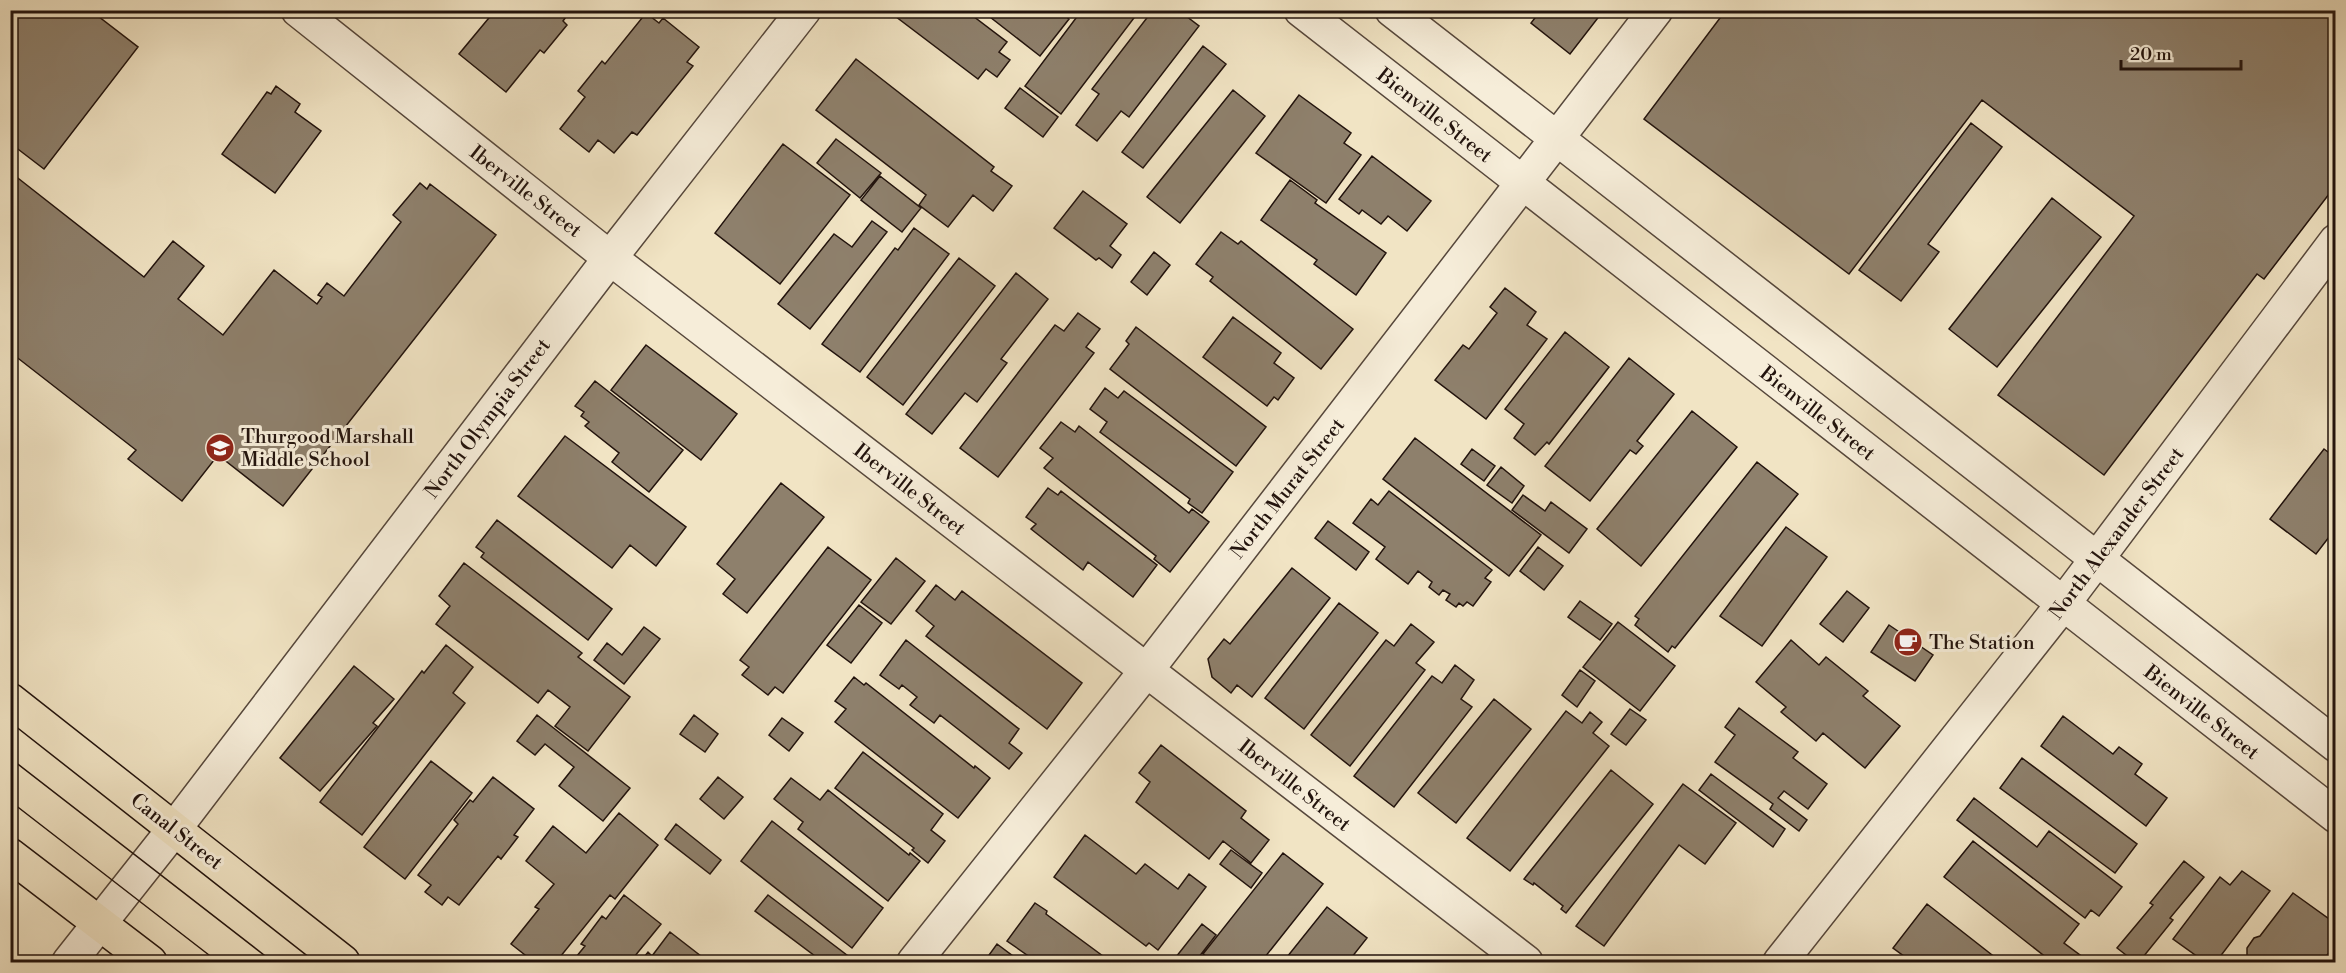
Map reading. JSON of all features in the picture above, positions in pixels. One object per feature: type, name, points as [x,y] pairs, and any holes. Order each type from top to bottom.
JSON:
[{"type":"main road","name":"Canal Street","points":[[10,700],[175,828],[343,963]]},
{"type":"main road","points":[[10,855],[150,963]]},
{"type":"street","name":"Iberville Street","points":[[298,10],[610,258],[1526,963]]},
{"type":"street","name":"North Olympia Street","points":[[69,963],[175,828],[610,258],[804,10]]},
{"type":"street","name":"Bienville Street","points":[[1301,10],[2336,816]]},
{"type":"street","points":[[1392,10],[2336,745]]},
{"type":"street","name":"North Murat Street","points":[[914,963],[1146,671],[1656,10]]},
{"type":"street","name":"North Alexander Street","points":[[1780,963],[2063,604],[2336,241]]},
{"type":"building","points":[[20,10],[90,10],[138,47],[44,169],[10,143],[10,23]]},
{"type":"building","points":[[490,10],[571,10],[563,21],[567,25],[544,53],[540,50],[506,92],[459,54],[493,13]]},
{"type":"building","points":[[887,10],[965,10],[1007,42],[999,52],[1010,60],[997,77],[986,69],[978,79]]},
{"type":"building","points":[[981,10],[1058,10],[1069,19],[1040,56]]},
{"type":"building","points":[[1082,10],[1140,10],[1061,114],[1025,86]]},
{"type":"building","points":[[1153,10],[1178,10],[1199,26],[1129,117],[1121,111],[1097,141],[1076,125],[1099,94],[1092,89]]},
{"type":"building","points":[[1541,10],[1604,10],[1570,54],[1531,23]]},
{"type":"building","points":[[1726,10],[2336,10],[2336,185],[2264,279],[2257,274],[2104,475],[1998,395],[2134,216],[1982,100],[1849,274],[1644,119]]},
{"type":"building","points":[[646,13],[659,23],[663,18],[699,47],[687,62],[693,66],[637,135],[632,132],[614,153],[598,140],[589,152],[560,129],[585,97],[578,91],[602,61],[605,64]]},
{"type":"building","points":[[1203,46],[1226,64],[1143,168],[1122,152]]},
{"type":"building","points":[[856,59],[994,167],[991,171],[1012,186],[993,211],[973,195],[948,227],[919,205],[926,195],[816,110]]},
{"type":"building","points":[[276,86],[300,104],[295,112],[321,131],[275,193],[222,154],[267,92],[271,94]]},
{"type":"building","points":[[1020,88],[1058,117],[1043,137],[1005,108]]},
{"type":"building","points":[[1233,90],[1265,116],[1180,223],[1147,197]]},
{"type":"building","points":[[1299,95],[1351,133],[1344,143],[1361,155],[1326,203],[1256,153]]},
{"type":"building","points":[[1971,123],[2002,147],[1928,244],[1939,252],[1901,301],[1859,270]]},
{"type":"building","points":[[836,139],[881,173],[860,198],[817,163]]},
{"type":"building","points":[[783,144],[850,195],[780,284],[715,233]]},
{"type":"building","points":[[1372,156],[1431,201],[1407,231],[1388,216],[1381,224],[1362,210],[1359,214],[1339,199]]},
{"type":"building","points":[[14,175],[144,277],[173,241],[204,266],[178,299],[223,335],[274,270],[317,304],[322,297],[318,295],[327,283],[344,296],[401,222],[393,215],[420,183],[427,189],[430,184],[496,235],[283,506],[218,455],[182,501],[128,459],[136,450],[10,352],[10,180]]},
{"type":"building","points":[[880,176],[921,208],[902,232],[861,200]]},
{"type":"building","points":[[1290,180],[1317,200],[1315,203],[1386,253],[1356,295],[1314,264],[1317,260],[1261,220]]},
{"type":"building","points":[[1083,191],[1127,224],[1110,246],[1121,255],[1112,268],[1099,258],[1096,260],[1054,228]]},
{"type":"building","points":[[2052,198],[2101,237],[1997,367],[1949,329]]},
{"type":"building","points":[[872,221],[887,232],[810,329],[778,304],[834,234],[852,247]]},
{"type":"building","points":[[914,228],[949,254],[860,372],[822,344],[895,248],[898,250]]},
{"type":"building","points":[[1221,232],[1238,244],[1241,241],[1353,329],[1321,369],[1210,281],[1213,277],[1196,264]]},
{"type":"building","points":[[1154,252],[1170,265],[1147,295],[1131,282]]},
{"type":"building","points":[[959,258],[995,286],[903,405],[867,377]]},
{"type":"building","points":[[1016,273],[1048,299],[1001,359],[1007,363],[977,402],[965,393],[932,434],[906,414]]},
{"type":"building","points":[[1505,288],[1536,312],[1527,325],[1547,339],[1486,419],[1435,380],[1463,345],[1469,349],[1497,313],[1490,307]]},
{"type":"building","points":[[1078,313],[1100,329],[1086,347],[1094,353],[998,477],[960,448],[1055,325],[1064,331]]},
{"type":"building","points":[[1233,317],[1281,353],[1274,363],[1294,378],[1278,400],[1274,397],[1267,406],[1203,357]]},
{"type":"building","points":[[1136,327],[1266,427],[1236,466],[1110,369],[1129,344],[1126,341]]},
{"type":"building","points":[[1565,332],[1609,367],[1549,444],[1547,442],[1535,455],[1514,438],[1524,424],[1505,409]]},
{"type":"building","points":[[646,345],[737,414],[701,460],[611,390]]},
{"type":"building","points":[[1629,358],[1674,394],[1637,441],[1643,446],[1636,454],[1630,450],[1590,501],[1545,466]]},
{"type":"building","points":[[595,381],[683,450],[649,492],[612,462],[619,453],[585,426],[589,422],[581,416],[584,412],[575,406]]},
{"type":"building","points":[[1105,388],[1118,398],[1124,391],[1233,472],[1202,513],[1188,503],[1190,499],[1100,432],[1107,422],[1090,409]]},
{"type":"building","points":[[1692,411],[1737,447],[1641,566],[1597,529]]},
{"type":"building","points":[[1061,422],[1075,432],[1079,426],[1189,513],[1192,509],[1209,522],[1170,572],[1154,559],[1156,556],[1044,468],[1053,458],[1040,448]]},
{"type":"building","points":[[565,436],[686,527],[656,566],[630,545],[612,568],[518,496]]},
{"type":"building","points":[[1415,438],[1541,535],[1509,576],[1383,479]]},
{"type":"building","points":[[1472,449],[1495,466],[1484,481],[1461,464]]},
{"type":"building","points":[[2324,449],[2336,458],[2336,528],[2316,554],[2270,519]]},
{"type":"building","points":[[1757,462],[1798,494],[1675,648],[1672,646],[1668,652],[1635,625],[1639,619],[1635,616]]},
{"type":"building","points":[[1501,467],[1524,486],[1512,503],[1487,485]]},
{"type":"building","points":[[781,483],[824,517],[747,613],[723,594],[735,579],[717,564]]},
{"type":"building","points":[[1048,488],[1058,495],[1061,491],[1157,565],[1133,597],[1088,562],[1083,570],[1031,529],[1036,524],[1026,517]]},
{"type":"building","points":[[1389,491],[1492,570],[1485,578],[1491,582],[1473,606],[1467,602],[1463,606],[1459,603],[1456,607],[1446,600],[1450,594],[1443,590],[1439,595],[1429,587],[1432,582],[1418,571],[1408,584],[1376,559],[1385,547],[1353,523],[1371,499],[1378,505]]},
{"type":"building","points":[[1523,495],[1545,511],[1551,502],[1587,529],[1569,553],[1512,510]]},
{"type":"building","points":[[497,520],[612,609],[588,640],[481,557],[484,553],[476,547]]},
{"type":"building","points":[[1328,521],[1369,552],[1356,570],[1315,538]]},
{"type":"building","points":[[1786,527],[1827,557],[1762,646],[1720,616]]},
{"type":"building","points":[[828,547],[871,580],[783,693],[775,687],[768,695],[742,675],[749,667],[740,660]]},
{"type":"building","points":[[1538,547],[1563,566],[1544,590],[1520,571]]},
{"type":"building","points":[[896,558],[925,581],[891,624],[861,602]]},
{"type":"building","points":[[464,563],[582,653],[578,657],[630,697],[588,751],[555,726],[570,707],[548,690],[538,703],[436,624],[450,606],[439,596]]},
{"type":"building","points":[[1292,568],[1330,598],[1252,697],[1237,685],[1231,693],[1212,677],[1208,659],[1224,639],[1230,644]]},
{"type":"building","points":[[936,585],[955,600],[962,591],[1082,683],[1047,729],[926,636],[934,626],[916,611]]},
{"type":"building","points":[[1847,591],[1869,608],[1843,642],[1820,624]]},
{"type":"building","points":[[1580,601],[1612,624],[1600,640],[1568,617]]},
{"type":"building","points":[[1339,603],[1378,633],[1304,729],[1265,698]]},
{"type":"building","points":[[859,605],[882,623],[851,663],[827,645]]},
{"type":"building","points":[[1618,622],[1675,666],[1640,711],[1583,667]]},
{"type":"building","points":[[1411,624],[1434,642],[1416,663],[1425,670],[1350,766],[1311,735],[1386,640],[1394,646]]},
{"type":"building","points":[[1889,625],[1933,655],[1915,681],[1871,652]]},
{"type":"building","points":[[644,627],[660,639],[624,684],[594,660],[607,643],[622,655]]},
{"type":"building","points":[[906,640],[1019,729],[1009,743],[1022,753],[1009,769],[940,715],[934,723],[910,705],[917,697],[902,685],[899,689],[880,675]]},
{"type":"building","points":[[1791,640],[1819,665],[1826,657],[1868,691],[1863,696],[1900,726],[1865,768],[1823,733],[1816,741],[1781,712],[1786,707],[1756,682]]},
{"type":"building","points":[[446,645],[473,667],[453,693],[465,703],[362,835],[320,802],[422,671],[424,673]]},
{"type":"building","points":[[1455,665],[1474,680],[1461,699],[1472,707],[1394,807],[1354,776],[1432,676],[1442,683]]},
{"type":"building","points":[[354,666],[394,699],[373,723],[377,726],[320,791],[280,758]]},
{"type":"building","points":[[1580,670],[1595,681],[1577,707],[1562,695]]},
{"type":"building","points":[[854,677],[864,685],[866,683],[990,778],[958,818],[835,722],[846,709],[835,701]]},
{"type":"building","points":[[1494,699],[1531,729],[1456,823],[1418,793]]},
{"type":"building","points":[[1739,708],[1798,752],[1793,758],[1827,784],[1808,809],[1784,791],[1778,798],[1807,820],[1799,831],[1770,809],[1773,804],[1715,762],[1735,735],[1725,727]]},
{"type":"building","points":[[1630,709],[1646,720],[1626,745],[1611,734]]},
{"type":"building","points":[[1566,711],[1582,723],[1590,712],[1602,722],[1593,733],[1609,746],[1510,871],[1467,838]]},
{"type":"building","points":[[537,715],[630,788],[603,821],[559,786],[574,767],[545,744],[535,755],[517,741]]},
{"type":"building","points":[[694,715],[718,734],[705,752],[680,734]]},
{"type":"building","points":[[2063,716],[2113,754],[2119,747],[2142,764],[2135,774],[2167,798],[2146,826],[2041,746]]},
{"type":"building","points":[[782,718],[803,733],[789,751],[769,735]]},
{"type":"building","points":[[1161,745],[1246,811],[1241,818],[1269,840],[1251,863],[1223,841],[1209,859],[1136,802],[1150,782],[1139,773]]},
{"type":"building","points":[[863,752],[943,814],[931,830],[945,841],[928,863],[912,850],[914,848],[835,788]]},
{"type":"building","points":[[2022,758],[2137,844],[2115,873],[2000,788]]},
{"type":"building","points":[[431,761],[472,793],[405,879],[364,847]]},
{"type":"building","points":[[1611,770],[1653,804],[1566,913],[1561,909],[1563,906],[1534,883],[1533,885],[1524,879]]},
{"type":"building","points":[[1711,774],[1785,829],[1773,847],[1699,790]]},
{"type":"building","points":[[493,777],[534,809],[514,835],[518,837],[501,859],[498,856],[459,905],[448,897],[442,905],[425,892],[431,885],[418,875],[458,824],[454,820],[470,800],[473,802]]},
{"type":"building","points":[[718,777],[743,797],[724,819],[700,799]]},
{"type":"building","points":[[791,778],[820,800],[828,790],[909,855],[910,853],[920,861],[888,901],[798,829],[803,822],[774,799]]},
{"type":"building","points":[[1683,784],[1736,823],[1705,864],[1679,845],[1604,946],[1576,926]]},
{"type":"building","points":[[1974,798],[2037,847],[2049,831],[2122,887],[2099,916],[2091,910],[2085,918],[1957,820]]},
{"type":"building","points":[[619,813],[658,845],[615,899],[610,895],[556,962],[534,962],[511,944],[539,909],[535,907],[554,884],[526,861],[553,826],[586,853]]},
{"type":"building","points":[[772,821],[883,908],[852,948],[741,861]]},
{"type":"building","points":[[676,824],[721,860],[710,874],[665,839]]},
{"type":"building","points":[[1085,835],[1136,874],[1145,864],[1178,889],[1189,874],[1206,887],[1158,950],[1149,943],[1146,946],[1054,877]]},
{"type":"building","points":[[1973,841],[2079,924],[2064,943],[2084,958],[2081,962],[2052,962],[1944,877]]},
{"type":"building","points":[[1231,850],[1262,873],[1251,888],[1220,864]]},
{"type":"building","points":[[1283,853],[1323,884],[1261,962],[1215,962],[1203,954]]},
{"type":"building","points":[[2184,861],[2204,877],[2170,918],[2173,920],[2139,962],[2135,962],[2117,948],[2153,905],[2150,903]]},
{"type":"building","points":[[2242,871],[2270,891],[2216,962],[2205,962],[2173,939],[2220,877],[2230,885]]},
{"type":"building","points":[[2293,893],[2336,924],[2336,945],[2321,962],[2241,962],[2247,956],[2247,948],[2254,938],[2260,936]]},
{"type":"building","points":[[624,895],[661,924],[630,962],[572,962],[585,946],[581,944],[602,916],[606,919]]},
{"type":"building","points":[[768,895],[856,962],[823,962],[755,911]]},
{"type":"building","points":[[1035,903],[1047,911],[1046,914],[1111,962],[1037,962],[1007,941]]},
{"type":"building","points":[[1927,904],[2001,962],[1912,962],[1893,948]]},
{"type":"building","points":[[1327,907],[1367,938],[1348,962],[1283,962]]},
{"type":"building","points":[[1202,924],[1216,935],[1195,962],[1172,962]]},
{"type":"building","points":[[670,932],[706,960],[705,962],[640,962],[648,952],[652,956]]},
{"type":"building","points":[[997,944],[1021,962],[984,962]]},
{"type":"tram line","points":[[10,758],[273,962]]},
{"type":"tram line","points":[[10,801],[218,962]]},
{"type":"place","name":"Thurgood Marshall Middle School","points":[[220,448]]},
{"type":"place","name":"The Station","points":[[1908,642]]}]
